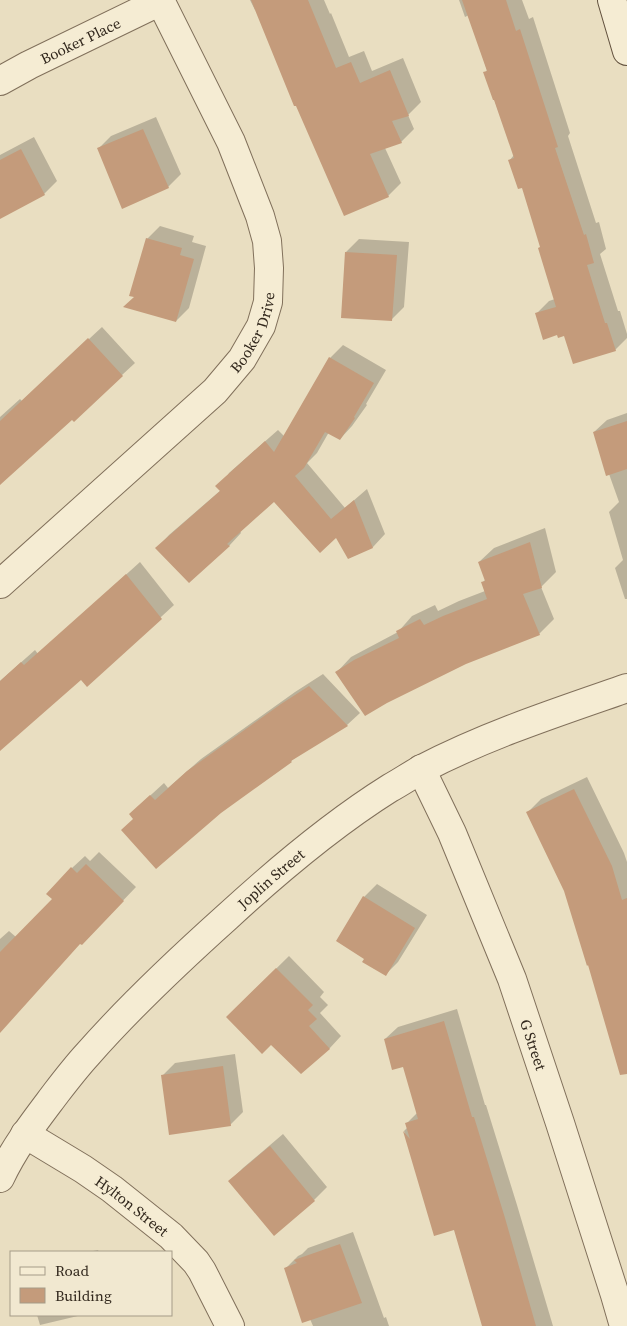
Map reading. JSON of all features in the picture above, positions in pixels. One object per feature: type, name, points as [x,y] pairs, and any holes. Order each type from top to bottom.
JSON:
[{"type":"street","name":"Booker Place","points":[[0,81],[160,0]]},
{"type":"street","name":"Booker Drive","points":[[0,584],[215,391],[242,359],[261,326],[265,313],[268,302],[269,268],[267,240],[260,216],[231,142],[160,0]]},
{"type":"street","points":[[612,0],[627,51]]},
{"type":"street","name":"Joplin Street","points":[[0,1178],[24,1134],[86,1055],[157,981],[203,938],[266,881],[330,830],[367,803],[421,769],[498,734],[627,688]]},
{"type":"street","name":"G Street","points":[[421,769],[452,833],[512,979],[624,1326]]},
{"type":"street","name":"Hylton Street","points":[[24,1134],[112,1189],[171,1236],[202,1271],[230,1326]]},
{"type":"building","points":[[251,0],[308,0],[336,68],[351,62],[360,83],[390,70],[409,116],[392,121],[402,143],[370,154],[389,197],[344,216],[296,106],[294,106]]},
{"type":"building","points":[[462,0],[506,0],[516,31],[520,29],[558,147],[555,148],[584,235],[586,234],[594,263],[587,265],[616,351],[573,364],[564,336],[558,338],[557,335],[543,340],[535,313],[556,307],[522,188],[518,189],[508,160],[514,158],[483,72],[487,71]]},
{"type":"building","points":[[143,129],[169,188],[122,209],[97,148]]},
{"type":"building","points":[[21,149],[45,195],[0,219],[0,160]]},
{"type":"building","points":[[146,238],[182,248],[180,255],[194,259],[176,322],[123,307],[134,297],[129,296]]},
{"type":"building","points":[[345,252],[397,255],[392,321],[341,318]]},
{"type":"building","points":[[88,338],[123,376],[74,422],[72,420],[0,485],[0,421]]},
{"type":"building","points":[[329,357],[374,383],[355,418],[340,440],[325,432],[304,468],[295,476],[331,519],[354,500],[373,548],[348,559],[336,538],[320,553],[274,502],[227,544],[230,546],[189,583],[155,548],[220,491],[215,486],[265,441],[274,452]]},
{"type":"building","points":[[627,421],[627,469],[606,476],[593,432]]},
{"type":"building","points":[[530,542],[542,588],[523,594],[540,635],[466,664],[365,716],[335,672],[354,660],[399,638],[396,631],[420,619],[424,625],[487,599],[481,582],[485,581],[478,562]]},
{"type":"building","points":[[126,574],[162,619],[87,687],[81,680],[0,751],[0,681],[21,662],[24,665]]},
{"type":"building","points":[[309,686],[348,726],[291,761],[221,813],[156,869],[121,830],[133,819],[129,814],[150,795],[155,800],[187,771]]},
{"type":"building","points":[[574,789],[612,866],[622,900],[627,898],[627,1074],[620,1075],[564,891],[526,812]]},
{"type":"building","points":[[86,864],[124,901],[82,945],[80,944],[0,1033],[0,952],[52,899],[46,894],[71,867],[77,873]]},
{"type":"building","points":[[363,896],[415,928],[386,976],[362,962],[364,959],[336,941]]},
{"type":"building","points":[[276,968],[313,1005],[308,1010],[317,1019],[309,1026],[330,1049],[301,1074],[271,1045],[262,1054],[226,1017]]},
{"type":"building","points":[[444,1021],[472,1117],[474,1117],[505,1218],[536,1326],[482,1326],[454,1230],[434,1236],[403,1131],[410,1139],[405,1123],[418,1119],[403,1067],[392,1070],[384,1039]]},
{"type":"building","points":[[223,1066],[231,1126],[169,1135],[161,1075]]},
{"type":"building","points":[[270,1146],[315,1201],[274,1236],[228,1181]]},
{"type":"building","points":[[340,1244],[362,1303],[302,1323],[284,1268],[297,1263],[294,1260]]}]
